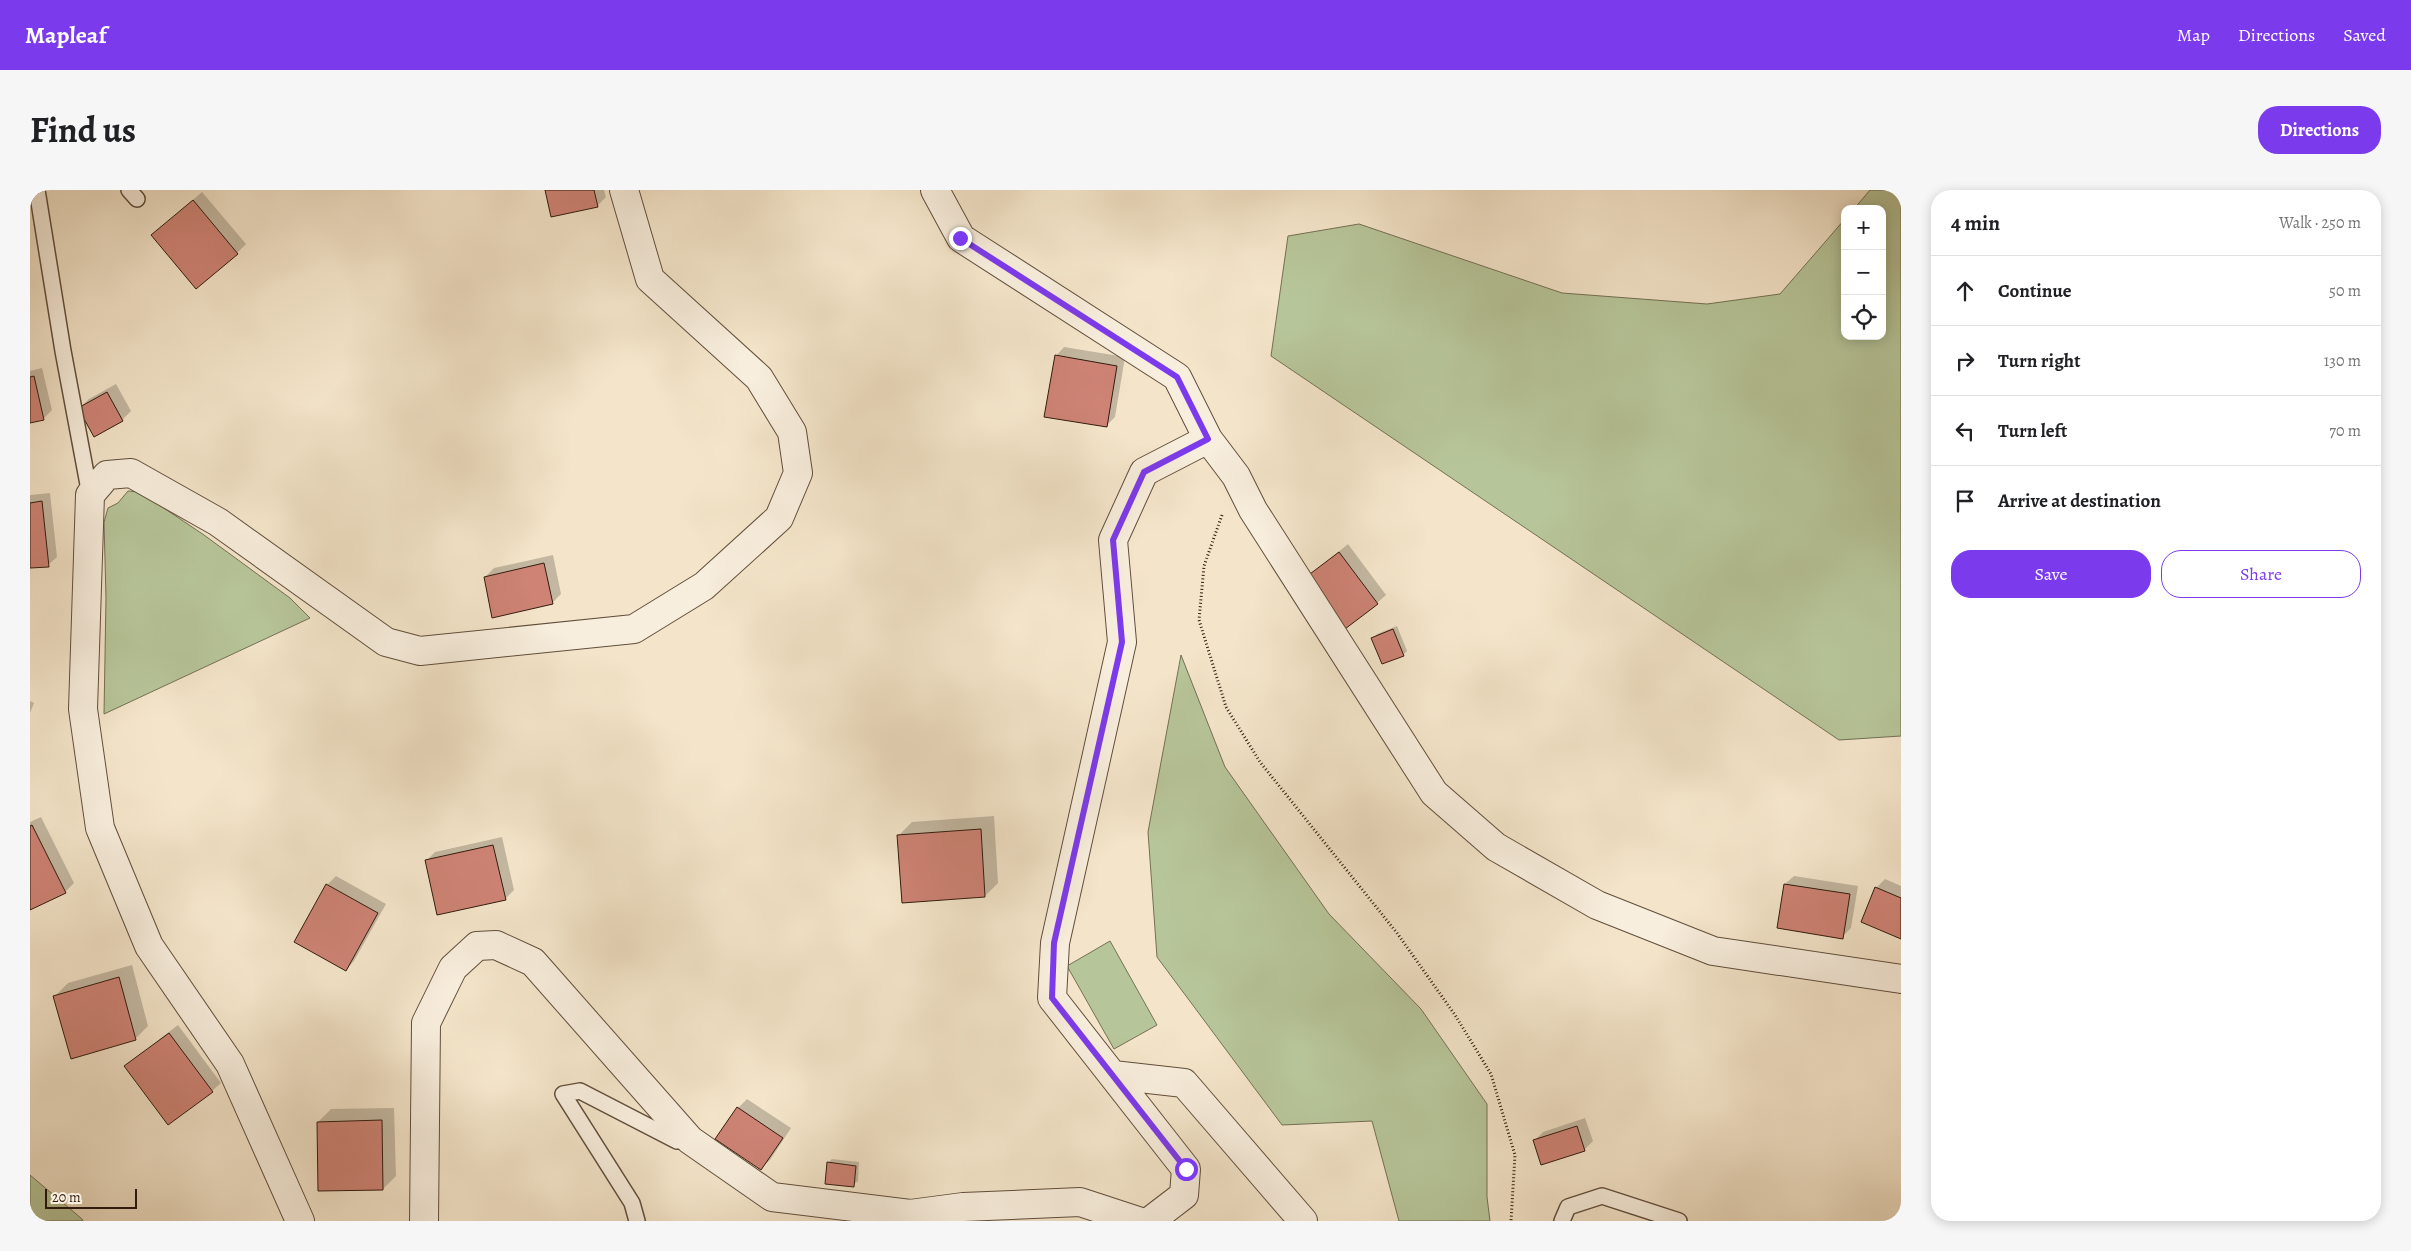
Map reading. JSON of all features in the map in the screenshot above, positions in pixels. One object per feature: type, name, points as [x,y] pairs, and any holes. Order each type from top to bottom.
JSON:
[{"type":"street","points":[[300,1221],[230,1064],[149,946],[100,828],[84,709],[90,495],[107,475],[131,473],[218,522],[386,642],[420,651],[634,629],[704,586],[779,518],[798,473],[792,432],[759,378],[650,279],[624,190]]},
{"type":"street","points":[[935,190],[960,238],[1177,377],[1208,439],[1236,476],[1253,510],[1434,793],[1496,847],[1597,905],[1713,951],[1901,979]]},
{"type":"street","points":[[1150,1221],[1184,1195],[1186,1169],[1052,998],[1054,943],[1122,642],[1113,540],[1144,472],[1208,439]]},
{"type":"street","points":[[424,1221],[426,1023],[453,968],[477,946],[496,945],[533,962],[690,1140],[772,1197],[910,1214],[963,1207],[1080,1202],[1138,1221]]},
{"type":"street","points":[[1113,1076],[1184,1083],[1303,1221]]},
{"type":"lane","points":[[37,190],[63,350],[90,495]]},
{"type":"lane","points":[[637,1221],[632,1203],[563,1094],[580,1091],[677,1141],[690,1140]]},
{"type":"lane","points":[[1562,1221],[1568,1207],[1602,1196],[1679,1221]]},
{"type":"path","points":[[1253,510],[1223,513],[1204,566],[1199,620],[1226,707],[1260,762],[1397,933],[1455,1014],[1491,1074],[1514,1155],[1511,1221]]},
{"type":"green space","points":[[1870,190],[1901,190],[1901,736],[1839,740],[1271,356],[1288,236],[1359,224],[1562,293],[1707,304],[1780,294],[1841,224],[1841,340],[1886,340],[1886,205],[1857,205]]},
{"type":"green space","points":[[128,491],[140,492],[204,535],[290,598],[310,618],[104,714],[106,598],[104,522],[108,508],[118,503]]},
{"type":"green space","points":[[1181,655],[1225,767],[1329,914],[1421,1009],[1487,1104],[1487,1197],[1490,1221],[1399,1221],[1372,1121],[1282,1125],[1157,957],[1148,832]]},
{"type":"green space","points":[[1110,941],[1157,1025],[1114,1049],[1067,966]]},
{"type":"green space","points":[[30,1175],[82,1219],[83,1221],[30,1221]]},
{"type":"building","points":[[545,190],[594,190],[598,207],[551,217]]},
{"type":"building","points":[[193,200],[238,254],[196,289],[151,235]]},
{"type":"building","points":[[1055,355],[1117,366],[1107,427],[1044,417]]},
{"type":"building","points":[[34,376],[44,420],[30,423],[30,377]]},
{"type":"building","points":[[107,392],[123,421],[94,437],[78,408]]},
{"type":"building","points":[[42,501],[49,567],[30,568],[30,503]]},
{"type":"building","points":[[1339,552],[1378,604],[1341,632],[1302,580]]},
{"type":"building","points":[[544,563],[553,604],[492,618],[484,577]]},
{"type":"building","points":[[1393,629],[1404,656],[1382,664],[1371,638]]},
{"type":"building","points":[[32,825],[66,893],[30,910],[30,826]]},
{"type":"building","points":[[981,829],[985,897],[902,903],[897,835]]},
{"type":"building","points":[[493,845],[506,900],[437,915],[425,860]]},
{"type":"building","points":[[326,884],[378,913],[346,971],[294,942]]},
{"type":"building","points":[[1784,884],[1850,894],[1843,939],[1777,928]]},
{"type":"building","points":[[1875,887],[1901,898],[1901,939],[1861,922]]},
{"type":"building","points":[[119,977],[136,1040],[71,1059],[53,996]]},
{"type":"building","points":[[169,1033],[213,1092],[168,1125],[124,1066]]},
{"type":"building","points":[[737,1107],[783,1138],[761,1170],[715,1139]]},
{"type":"building","points":[[382,1120],[383,1190],[318,1191],[317,1122]]},
{"type":"building","points":[[1577,1126],[1585,1151],[1541,1165],[1533,1140]]},
{"type":"building","points":[[827,1162],[856,1166],[854,1187],[825,1184]]},
{"type":"route","points":[[960,238],[1177,377],[1208,439],[1144,472],[1113,540],[1122,642],[1054,943],[1052,998],[1186,1169]]}]
